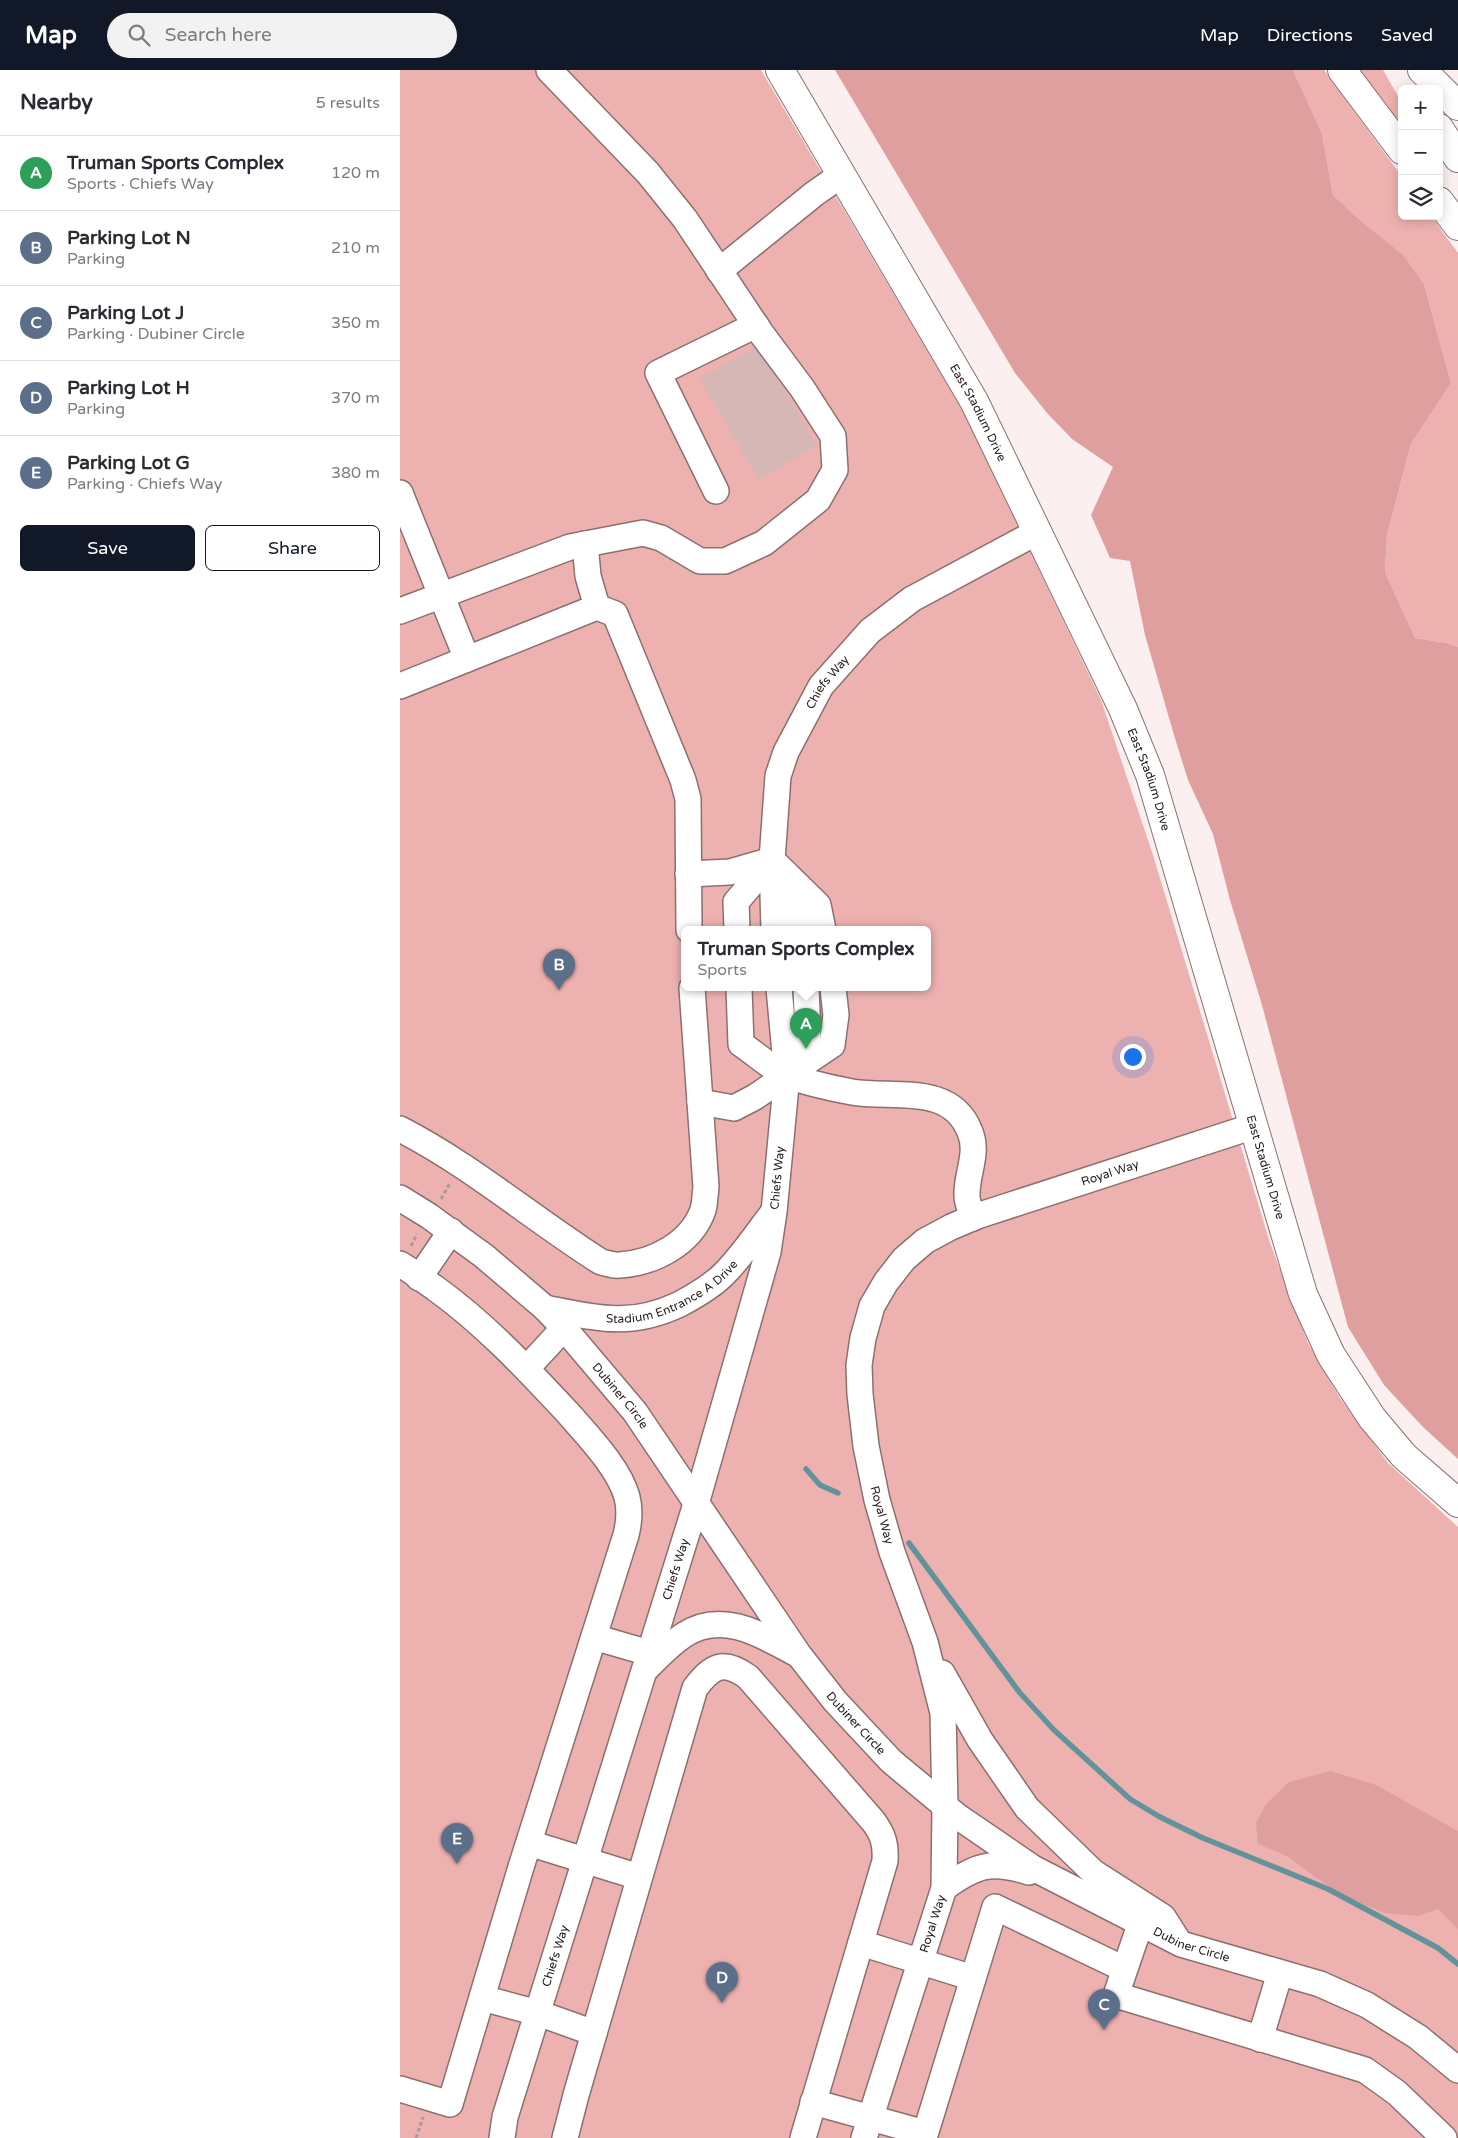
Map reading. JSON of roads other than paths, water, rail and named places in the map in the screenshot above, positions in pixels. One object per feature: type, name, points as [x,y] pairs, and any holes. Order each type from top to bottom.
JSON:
[{"type":"main road","name":"East Stadium Drive","points":[[780,70],[974,401],[1123,709],[1150,776],[1303,1294],[1331,1355],[1372,1418],[1404,1456],[1458,1503]]},
{"type":"main road","points":[[1342,70],[1398,145]]},
{"type":"main road","points":[[1405,70],[1413,85]]},
{"type":"main road","points":[[1422,70],[1458,106]]},
{"type":"main road","points":[[1440,130],[1458,158]]},
{"type":"main road","points":[[1443,205],[1458,226]]},
{"type":"street","points":[[400,611],[570,547],[643,532],[661,538],[700,561],[725,561],[764,543],[818,500],[835,470],[833,436],[802,388],[756,326],[685,219],[648,173],[549,70]]},
{"type":"street","points":[[719,271],[814,194],[841,175]]},
{"type":"street","points":[[716,491],[658,373],[756,326]]},
{"type":"street","points":[[400,493],[467,659]]},
{"type":"street","name":"Chiefs Way","points":[[774,926],[772,860],[778,776],[786,752],[821,686],[870,631],[912,599],[1037,532]]},
{"type":"street","points":[[585,544],[588,576],[598,607]]},
{"type":"street","points":[[400,686],[598,607],[615,614],[683,780],[688,799],[689,926]]},
{"type":"street","points":[[688,874],[730,872],[772,860]]},
{"type":"street","points":[[737,926],[736,902],[772,860]]},
{"type":"street","points":[[750,926],[748,907],[772,860]]},
{"type":"street","points":[[762,926],[760,911],[772,860]]},
{"type":"street","points":[[772,860],[786,926]]},
{"type":"street","points":[[772,860],[797,913],[799,926]]},
{"type":"street","points":[[772,860],[808,911],[810,926]]},
{"type":"street","points":[[772,860],[818,905],[822,926]]},
{"type":"street","points":[[400,1129],[420,1139],[486,1182],[600,1262],[619,1266],[654,1259],[672,1250],[689,1233],[703,1211],[706,1187],[692,991]]},
{"type":"street","points":[[739,991],[741,1044],[787,1075],[853,1092],[921,1096],[937,1100],[957,1112],[968,1126],[974,1143],[974,1156],[968,1178],[967,1197],[973,1218]]},
{"type":"street","points":[[753,991],[756,1044],[787,1075]]},
{"type":"street","points":[[766,991],[769,1046],[787,1075]]},
{"type":"street","name":"Chiefs Way","points":[[502,2138],[505,2117],[696,1504],[768,1252],[774,1212],[787,1075],[779,991]]},
{"type":"street","points":[[787,1075],[796,1034],[792,991]]},
{"type":"street","points":[[787,1075],[808,1036],[806,991]]},
{"type":"street","points":[[787,1075],[820,1042],[822,1014],[819,991]]},
{"type":"street","points":[[700,1102],[734,1108],[755,1097],[832,1044],[836,1015],[832,991]]},
{"type":"street","name":"Royal Way","points":[[867,2128],[944,1888],[945,1806],[943,1713],[925,1642],[892,1552],[877,1500],[866,1446],[860,1394],[859,1365],[863,1338],[872,1306],[886,1282],[904,1259],[925,1241],[951,1227],[973,1218],[1254,1126]]},
{"type":"street","name":"Dubiner Circle","points":[[400,1198],[451,1231],[484,1256],[545,1308],[564,1328],[635,1412],[800,1655],[835,1701],[891,1761],[945,1806],[1033,1868],[1140,1925],[1181,1944],[1320,1984],[1367,2005],[1418,2037],[1458,2070]]},
{"type":"street","name":"Stadium Entrance A Drive","points":[[545,1308],[597,1318],[628,1319],[651,1316],[666,1310],[693,1297],[724,1274],[774,1212]]},
{"type":"street","points":[[400,2089],[450,2104],[529,1843],[626,1535],[629,1512],[627,1497],[620,1481],[595,1445],[527,1368],[410,1264],[451,1231]]},
{"type":"street","points":[[527,1368],[564,1328]]},
{"type":"street","points":[[594,1637],[646,1663],[686,1633],[700,1627],[713,1625],[740,1626],[800,1655]]},
{"type":"street","points":[[925,1642],[980,1740],[1027,1808],[1092,1872],[1164,1917],[1181,1944]]},
{"type":"street","points":[[565,2138],[695,1688],[706,1673],[720,1667],[735,1668],[748,1677],[882,1832],[886,1845],[885,1861],[803,2138]]},
{"type":"street","points":[[529,1843],[639,1878]]},
{"type":"street","points":[[944,1888],[976,1868],[989,1865],[1010,1866],[1056,1880]]},
{"type":"street","points":[[813,2102],[867,2128],[925,2136],[995,1907],[1124,1969]]},
{"type":"street","points":[[1140,1925],[1116,1995],[1365,2070],[1397,2093],[1444,2138]]},
{"type":"street","points":[[861,1943],[973,1978]]},
{"type":"street","points":[[1260,2039],[1280,1974]]},
{"type":"street","points":[[482,1998],[594,2033]]},
{"type":"waterway","points":[[806,1469],[820,1485],[838,1493]]},
{"type":"waterway","points":[[909,1543],[1020,1693],[1054,1730],[1130,1799],[1160,1817],[1203,1838],[1328,1889],[1438,1948],[1458,1964]]},
{"type":"place","name":"Parking Lot N","points":[[559,990]]},
{"type":"place","name":"Truman Sports Complex","points":[[806,1049]]},
{"type":"place","name":"Parking Lot G","points":[[457,1864]]},
{"type":"place","name":"Parking Lot H","points":[[722,2003]]},
{"type":"place","name":"Parking Lot J","points":[[1104,2030]]}]
